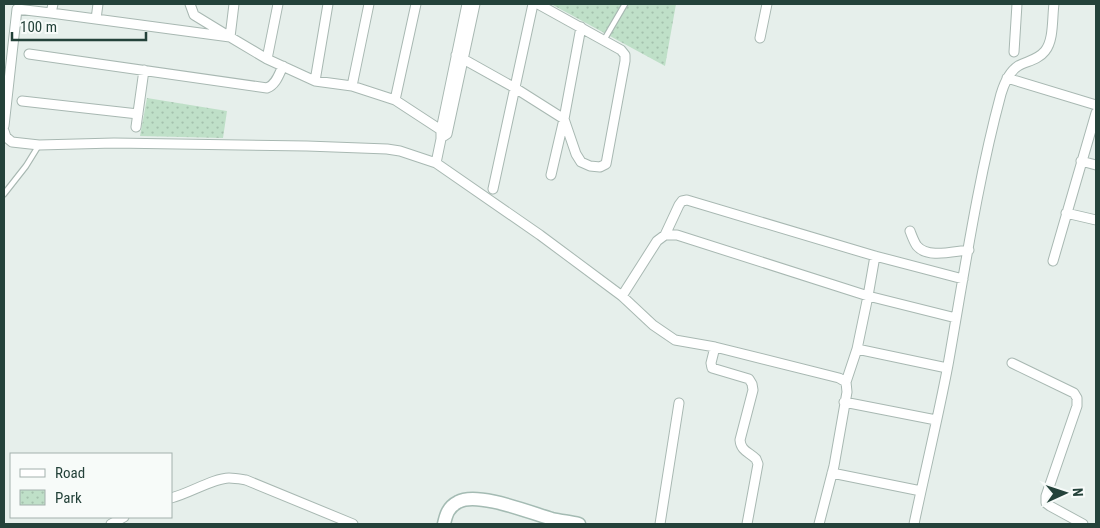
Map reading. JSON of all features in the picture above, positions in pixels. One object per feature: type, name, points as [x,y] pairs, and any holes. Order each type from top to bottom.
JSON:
[{"type":"street","points":[[51,14],[53,4]]},
{"type":"street","points":[[96,19],[98,4]]},
{"type":"street","points":[[190,4],[194,15],[268,59],[315,81],[352,86],[395,100],[443,134]]},
{"type":"street","points":[[230,37],[234,4]]},
{"type":"street","points":[[268,59],[278,4]]},
{"type":"street","points":[[315,81],[328,4]]},
{"type":"street","points":[[352,86],[369,4]]},
{"type":"street","points":[[395,100],[416,4]]},
{"type":"street","points":[[460,57],[467,4]]},
{"type":"street","points":[[436,163],[460,57],[475,4]]},
{"type":"street","points":[[493,189],[533,4]]},
{"type":"street","points":[[460,57],[515,88],[564,119],[576,154],[581,162],[590,166],[600,167],[606,164],[625,55],[621,50],[604,40],[538,4]]},
{"type":"street","points":[[760,38],[767,4]]},
{"type":"street","points":[[1014,52],[1017,4]]},
{"type":"street","points":[[914,524],[947,368],[993,124],[1007,78],[1017,67],[1034,60],[1044,52],[1049,42],[1054,4]]},
{"type":"street","points":[[4,126],[17,10],[230,37]]},
{"type":"street","points":[[551,175],[564,119],[581,27]]},
{"type":"street","points":[[29,54],[268,88],[275,82],[282,66]]},
{"type":"street","points":[[136,127],[144,70]]},
{"type":"street","points":[[1007,78],[1096,105]]},
{"type":"street","points":[[22,101],[138,114]]},
{"type":"street","points":[[1053,261],[1096,113]]},
{"type":"street","points":[[4,131],[6,137],[12,142],[39,145],[114,143],[307,146],[387,149],[400,152],[436,163],[540,235],[622,296],[653,325],[675,340],[715,347],[839,378],[846,382]]},
{"type":"street","points":[[1081,161],[1096,164]]},
{"type":"street","points":[[622,296],[657,241],[665,235],[679,205],[682,201],[687,200],[875,256],[964,279]]},
{"type":"street","points":[[1066,213],[1096,220]]},
{"type":"street","points":[[910,231],[916,246],[924,252],[969,250]]},
{"type":"street","points":[[665,235],[677,235],[868,296],[956,318]]},
{"type":"street","points":[[819,524],[832,473],[847,392],[846,382],[857,349],[875,256]]},
{"type":"street","points":[[715,347],[711,363],[712,368],[749,379],[752,384],[740,440],[745,452],[756,458],[758,464],[747,524]]},
{"type":"street","points":[[857,349],[947,368]]},
{"type":"street","points":[[1012,363],[1074,393],[1077,398],[1077,406],[1046,496],[1046,502],[1083,524]]},
{"type":"street","points":[[844,402],[936,420]]},
{"type":"street","points":[[660,524],[679,403]]},
{"type":"street","points":[[832,473],[921,492]]},
{"type":"street","points":[[172,498],[219,480],[229,478],[246,480],[353,524]]},
{"type":"street","points":[[444,524],[447,511],[459,501],[476,499],[506,504],[552,519],[579,524]]},
{"type":"street","points":[[110,524],[122,518]]},
{"type":"lane","points":[[604,40],[625,4]]},
{"type":"lane","points":[[4,194],[26,166],[39,145]]},
{"type":"green space","points":[[551,4],[676,4],[665,66]]},
{"type":"green space","points":[[147,98],[227,111],[223,138],[140,136]]}]
